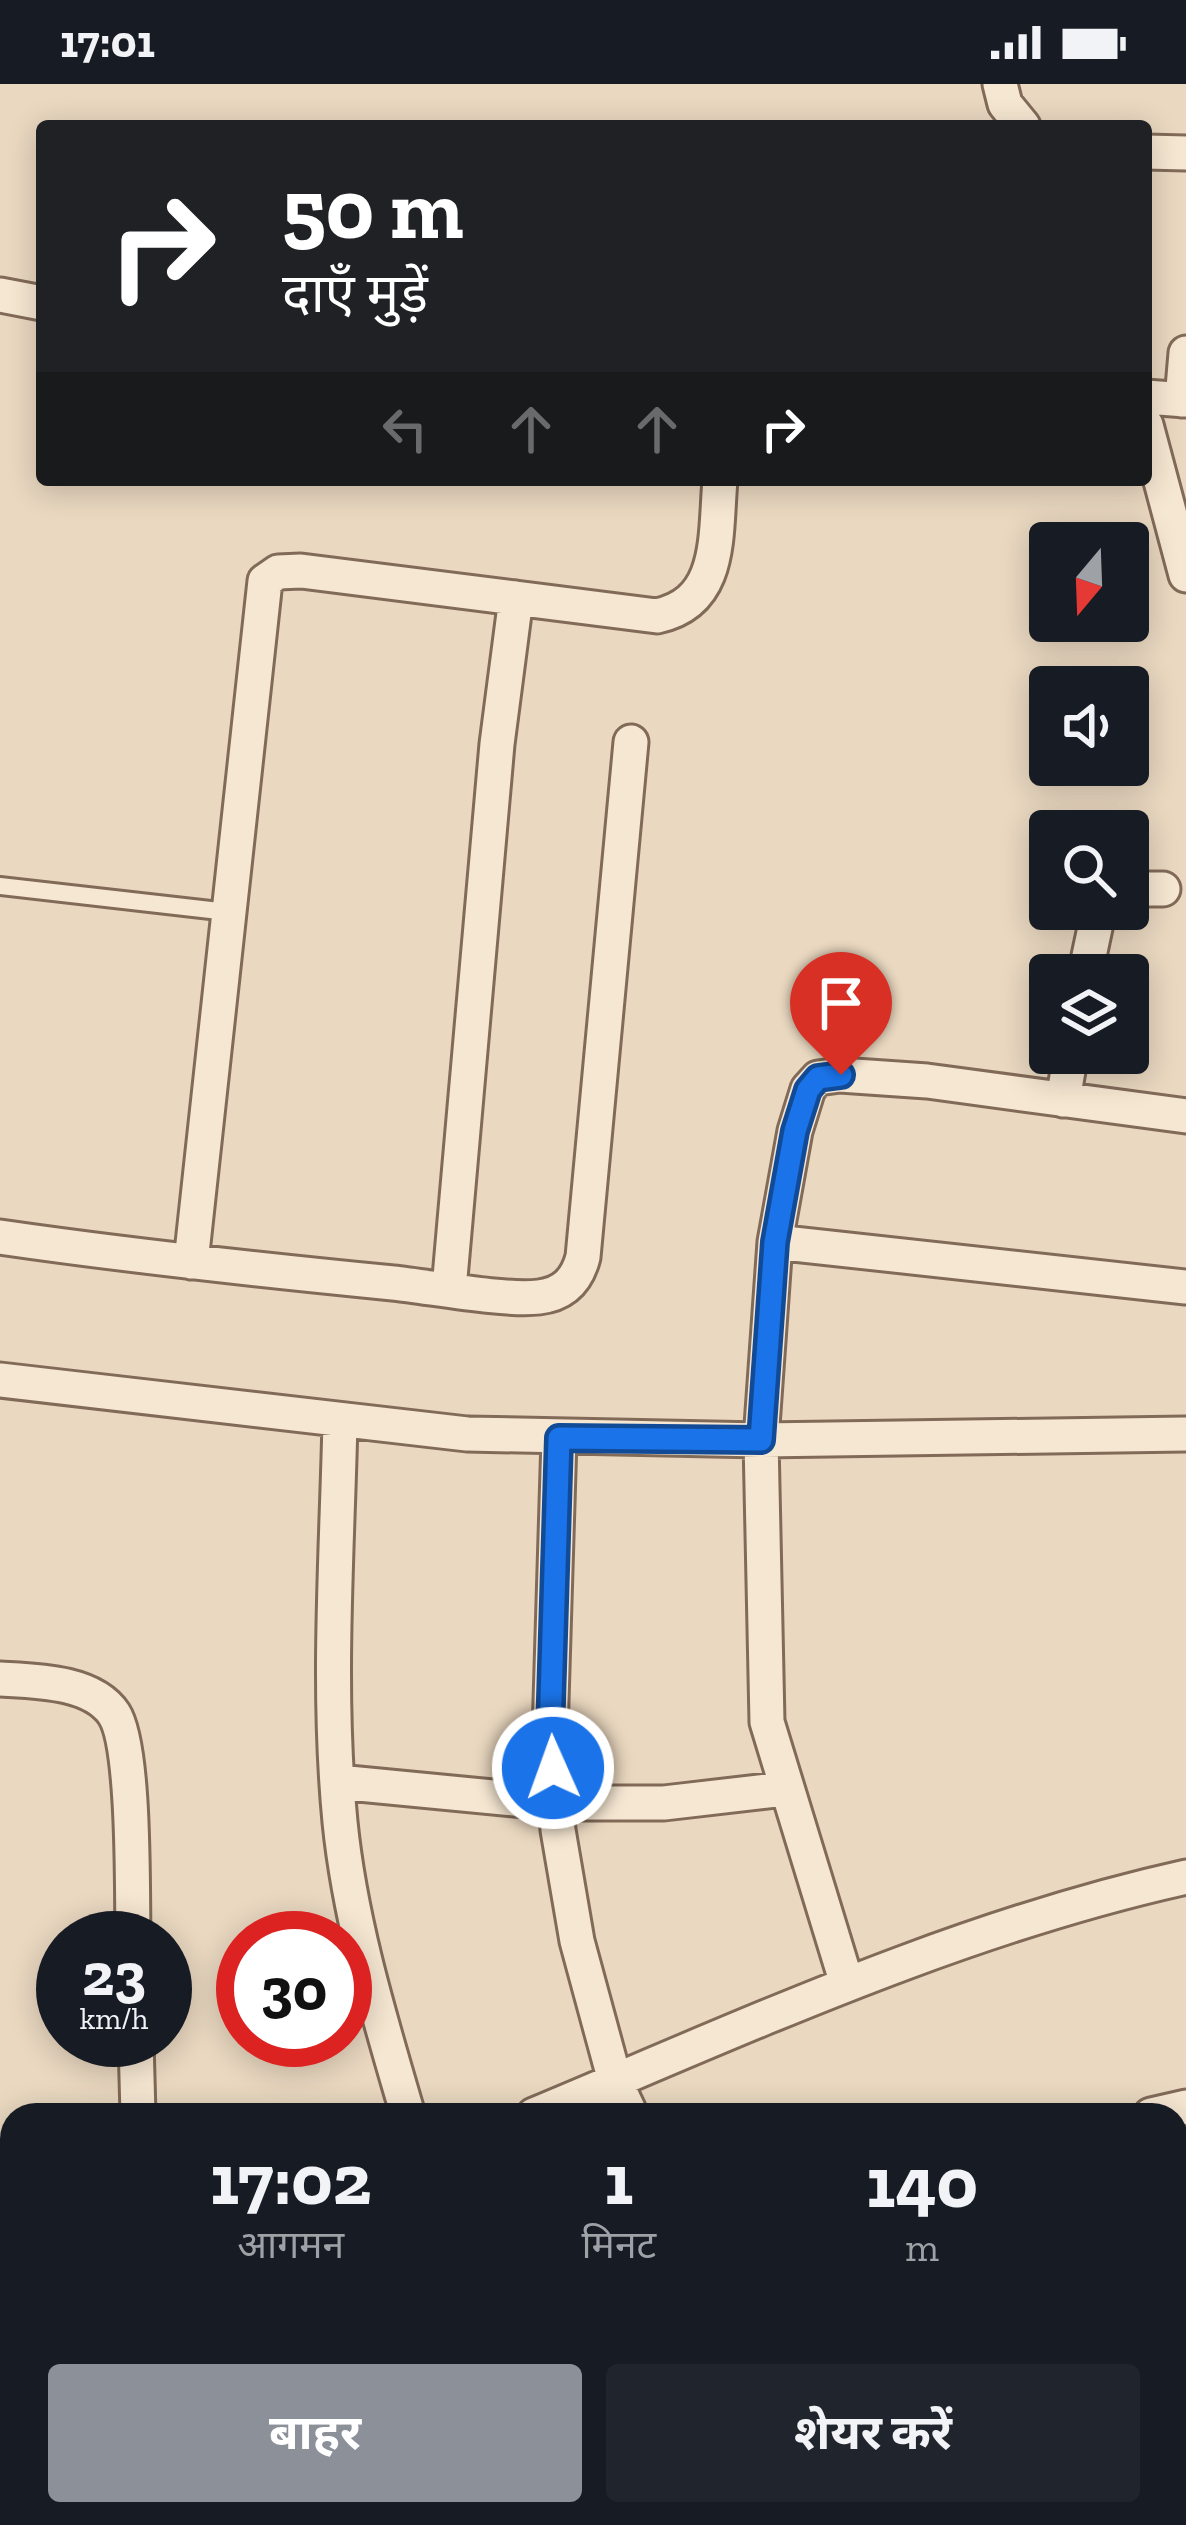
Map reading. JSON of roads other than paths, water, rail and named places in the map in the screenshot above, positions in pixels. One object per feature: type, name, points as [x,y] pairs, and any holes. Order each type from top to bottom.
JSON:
[{"type":"street","points":[[1000,84],[1005,104],[1018,120]]},
{"type":"street","points":[[1152,152],[1186,153]]},
{"type":"street","points":[[0,295],[36,303]]},
{"type":"street","points":[[1152,397],[1184,400],[1186,353]]},
{"type":"street","points":[[1152,448],[1186,575]]},
{"type":"street","points":[[191,1262],[265,581],[278,572],[301,571],[657,616],[680,611],[698,596],[710,575],[719,486]]},
{"type":"street","points":[[449,1289],[496,744],[516,598]]},
{"type":"street","points":[[0,1237],[537,1298],[559,1292],[578,1276],[588,1216],[632,742]]},
{"type":"street","points":[[1149,889],[1163,889]]},
{"type":"street","points":[[1063,1100],[1067,1074]]},
{"type":"street","points":[[847,1984],[767,1722],[761,1440],[775,1242],[795,1131],[808,1090],[818,1078],[841,1075],[927,1081],[1186,1116]]},
{"type":"street","points":[[775,1242],[1186,1288]]},
{"type":"street","points":[[0,1379],[467,1434],[761,1440],[1186,1434]]},
{"type":"street","points":[[340,1420],[332,1708],[338,1782],[350,1888],[368,1980],[404,2103]]},
{"type":"street","points":[[559,1438],[550,1733],[555,1803],[577,1942],[625,2103]]},
{"type":"street","points":[[0,1678],[70,1687],[95,1697],[115,1715],[129,1781],[132,1911]]},
{"type":"street","points":[[338,1782],[555,1803],[664,1803],[785,1789]]},
{"type":"street","points":[[563,2103],[847,1984],[1102,1896],[1186,1877]]},
{"type":"street","points":[[137,2067],[138,2103]]},
{"type":"lane","points":[[0,886],[228,912]]}]
